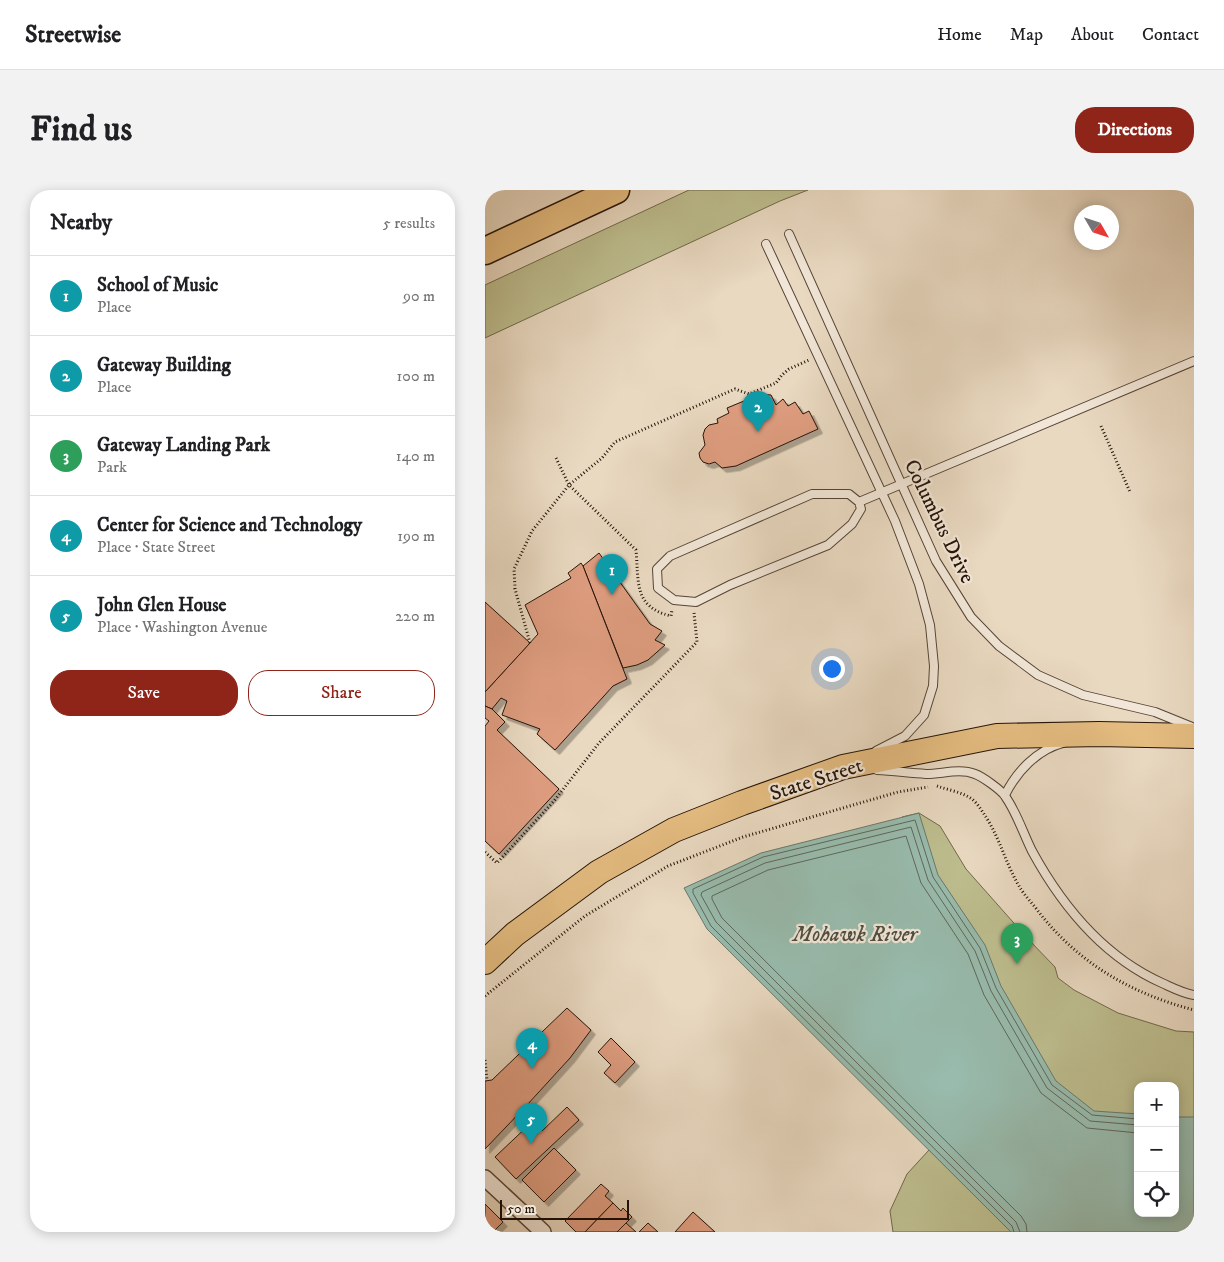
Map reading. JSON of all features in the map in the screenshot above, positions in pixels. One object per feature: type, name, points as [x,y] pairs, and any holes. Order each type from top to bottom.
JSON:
[{"type":"highway","points":[[485,251],[616,190]]},
{"type":"main road","name":"State Street","points":[[485,962],[515,934],[599,872],[657,839],[674,830],[742,803],[843,767],[997,736],[1099,734],[1194,736]]},
{"type":"street","points":[[485,1178],[543,1232]]},
{"type":"lane","name":"Columbus Drive","points":[[789,234],[936,561],[971,617],[999,646],[1038,675],[1083,695],[1155,712],[1194,728]]},
{"type":"lane","name":"Columbus Drive","points":[[766,244],[883,493],[919,584],[928,617],[934,666],[933,686],[924,715],[905,736],[843,767]]},
{"type":"lane","points":[[859,502],[1194,361]]},
{"type":"lane","points":[[812,494],[849,494],[859,502],[861,509],[852,524],[828,545],[730,585],[696,602],[674,600],[658,588],[657,569],[670,556],[812,494]]},
{"type":"lane","points":[[1005,795],[1011,782],[1036,755],[1059,744],[1099,734]]},
{"type":"lane","points":[[843,767],[929,774],[945,771],[974,774],[1005,795],[1031,849],[1053,888],[1096,938],[1123,962],[1154,980],[1185,994],[1194,995]]},
{"type":"path","points":[[530,643],[515,588],[514,569],[532,532],[569,485],[602,458],[615,442],[735,389],[749,394],[777,383],[789,369],[812,358]]},
{"type":"path","points":[[1101,426],[1130,492]]},
{"type":"path","points":[[556,458],[569,485],[636,550],[637,582],[647,605],[657,613],[671,616],[674,600]]},
{"type":"path","points":[[485,852],[497,864],[554,801],[599,743],[697,642],[695,617],[689,601]]},
{"type":"path","points":[[485,996],[585,916],[668,866],[743,837],[798,820],[898,792],[936,786],[971,799],[978,805],[996,834],[1019,886],[1049,927],[1078,954],[1125,984],[1163,1002],[1194,1010]]},
{"type":"path","points":[[485,1060],[487,1081]]},
{"type":"green space","points":[[689,190],[808,190],[780,201],[485,338],[485,285]]},
{"type":"green space","points":[[919,813],[940,826],[966,869],[1055,967],[1058,978],[1074,990],[1118,1013],[1176,1031],[1194,1032],[1194,1170],[1179,1178],[1179,1082],[1134,1082],[1134,1189],[1115,1191],[902,817]]},
{"type":"green space","points":[[929,1150],[1011,1232],[893,1232],[890,1211],[907,1174]]},
{"type":"water","name":"Mohawk River","points":[[919,813],[938,875],[985,945],[1001,986],[1056,1081],[1094,1111],[1134,1114],[1134,1217],[1179,1217],[1179,1117],[1194,1117],[1194,1232],[1011,1232],[707,929],[684,888],[761,853]]},
{"type":"building","points":[[760,394],[771,395],[776,405],[783,399],[788,406],[795,402],[803,414],[809,411],[818,429],[736,466],[722,468],[715,462],[709,464],[703,462],[699,453],[705,445],[703,435],[705,429],[709,425],[718,423],[717,419],[729,413],[727,408],[744,401],[747,406]]},
{"type":"building","points":[[599,553],[650,624],[662,631],[655,640],[665,645],[648,660],[637,665],[623,668],[583,566]]},
{"type":"building","points":[[581,563],[627,679],[613,686],[555,750],[537,734],[540,729],[502,715],[507,701],[501,698],[492,709],[485,706],[485,692],[538,634],[525,605],[571,578],[568,573]]},
{"type":"building","points":[[485,602],[530,643],[485,692]]},
{"type":"building","points":[[485,706],[492,709],[505,722],[497,730],[559,789],[499,854],[485,841],[485,726],[489,721],[485,718]]},
{"type":"building","points":[[567,1008],[591,1030],[570,1058],[485,1149],[485,1081],[492,1080]]},
{"type":"building","points":[[611,1038],[635,1062],[615,1083],[604,1073],[611,1065],[598,1052]]},
{"type":"building","points":[[567,1107],[579,1120],[516,1179],[495,1157],[533,1121],[542,1131]]},
{"type":"building","points":[[554,1148],[576,1170],[544,1202],[522,1180]]},
{"type":"building","points":[[601,1184],[609,1191],[605,1196],[613,1203],[585,1232],[576,1232],[565,1221]]},
{"type":"building","points":[[613,1203],[621,1211],[623,1208],[632,1217],[617,1232],[585,1232]]},
{"type":"building","points":[[485,1204],[503,1222],[493,1232],[485,1232]]},
{"type":"building","points":[[693,1212],[715,1232],[675,1232]]},
{"type":"building","points":[[626,1223],[636,1232],[617,1232]]},
{"type":"building","points":[[648,1223],[658,1232],[639,1232]]},
{"type":"place","name":"Gateway Building","points":[[758,432]]},
{"type":"place","name":"School of Music","points":[[612,595]]},
{"type":"place","name":"Gateway Landing Park","points":[[1017,964]]},
{"type":"place","name":"Center for Science and Technology","points":[[532,1069]]},
{"type":"place","name":"John Glen House","points":[[531,1144]]}]
